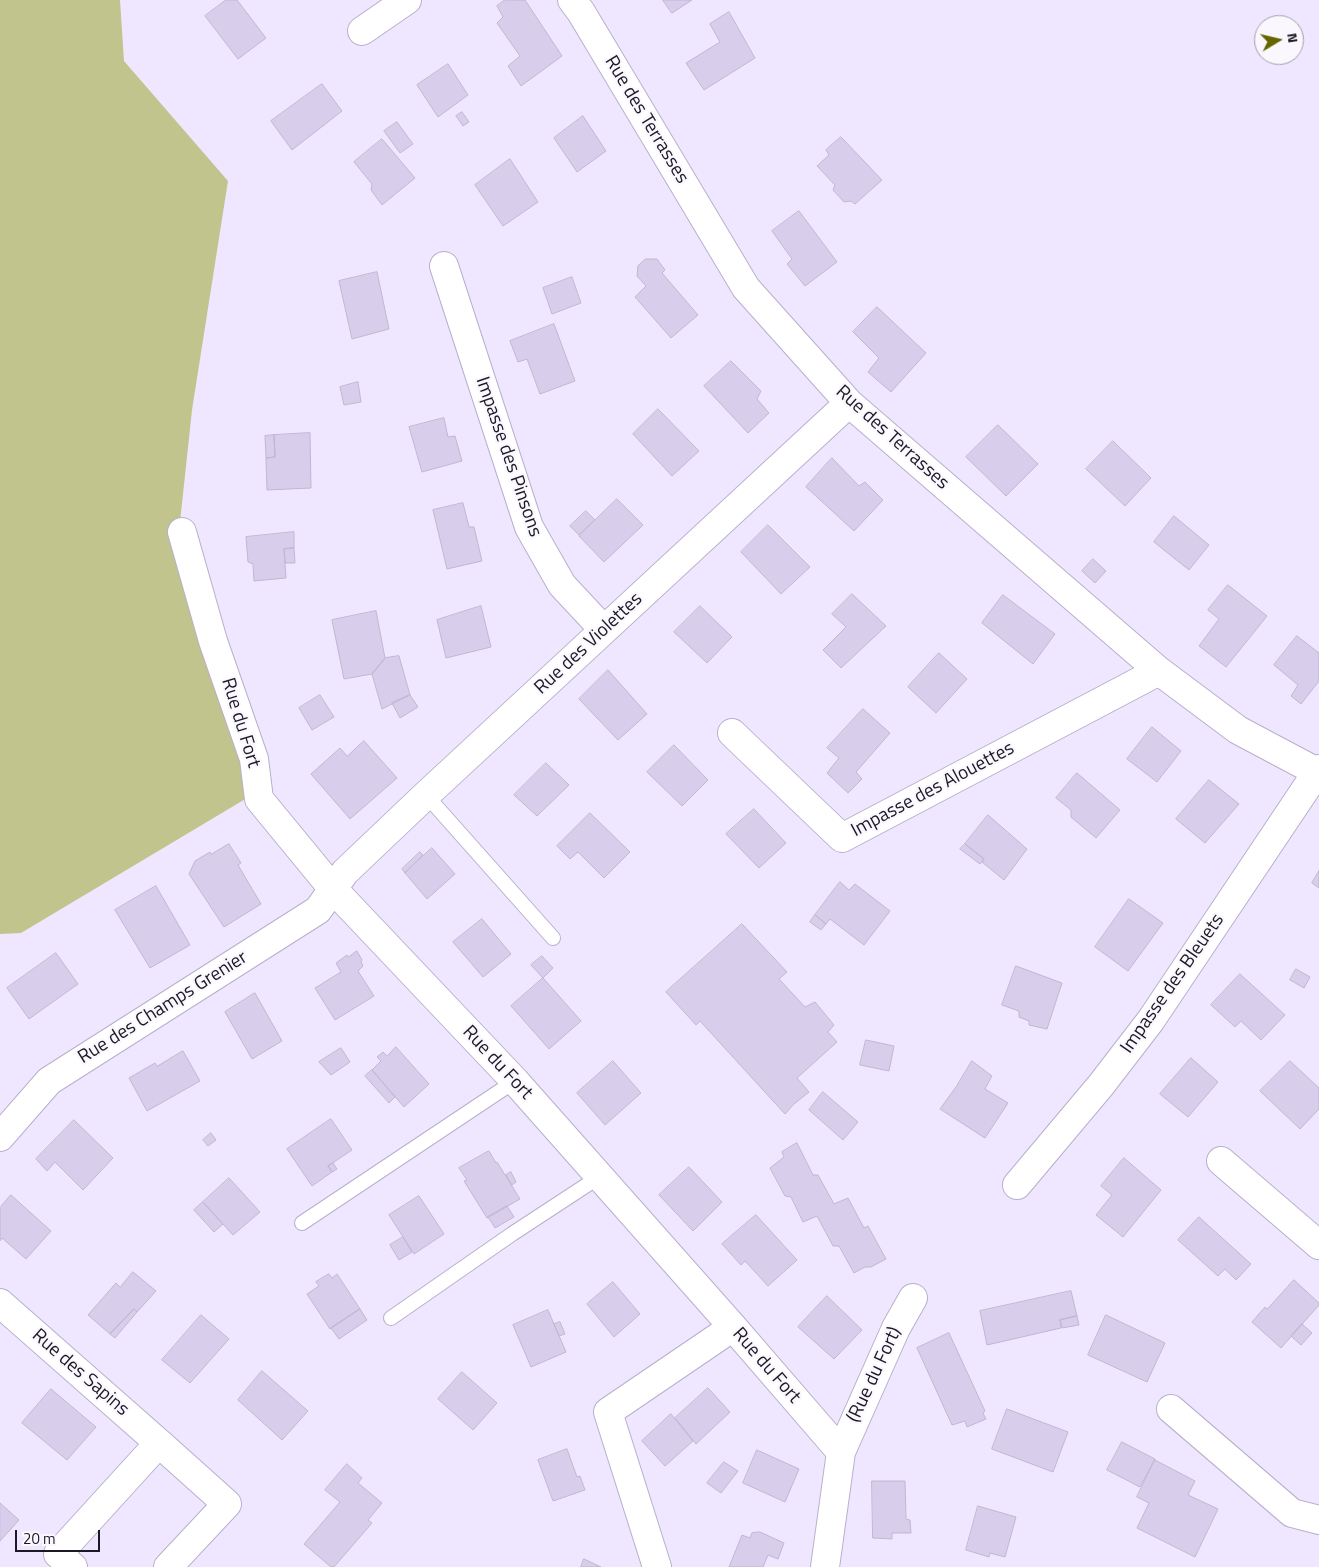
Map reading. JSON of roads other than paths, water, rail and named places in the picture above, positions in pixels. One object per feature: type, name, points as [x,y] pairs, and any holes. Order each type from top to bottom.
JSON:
[{"type":"street","points":[[362,31],[406,0]]},
{"type":"street","name":"Rue des Terrasses","points":[[572,0],[746,288],[849,403],[1159,672],[1238,730],[1318,771]]},
{"type":"street","name":"Impasse des Pinsons","points":[[444,266],[529,527],[562,585],[604,630]]},
{"type":"street","name":"Rue des Violettes","points":[[333,889],[346,872],[426,795],[849,403]]},
{"type":"street","name":"Rue du Fort","points":[[182,532],[214,641],[254,759],[259,799],[333,889],[515,1081],[841,1452]]},
{"type":"street","name":"Impasse des Alouettes","points":[[732,733],[842,838],[1159,672]]},
{"type":"street","name":"Impasse des Bleuets","points":[[1017,1185],[1101,1085],[1151,1020],[1318,771]]},
{"type":"street","name":"Rue des Champs Grenier","points":[[0,1137],[49,1081],[318,910],[333,889]]},
{"type":"street","points":[[1221,1161],[1319,1245]]},
{"type":"street","name":"(Rue du Fort)","points":[[841,1452],[896,1328],[913,1298]]},
{"type":"street","name":"Rue des Sapins","points":[[0,1303],[227,1504],[168,1567]]},
{"type":"street","points":[[657,1567],[608,1412],[733,1327]]},
{"type":"street","points":[[1170,1409],[1292,1513],[1319,1520]]},
{"type":"street","points":[[73,1567],[58,1554],[159,1443]]},
{"type":"street","points":[[825,1567],[841,1452]]},
{"type":"lane","points":[[426,795],[553,938]]},
{"type":"lane","points":[[302,1223],[515,1081]]},
{"type":"lane","points":[[391,1318],[512,1234],[600,1177]]}]
